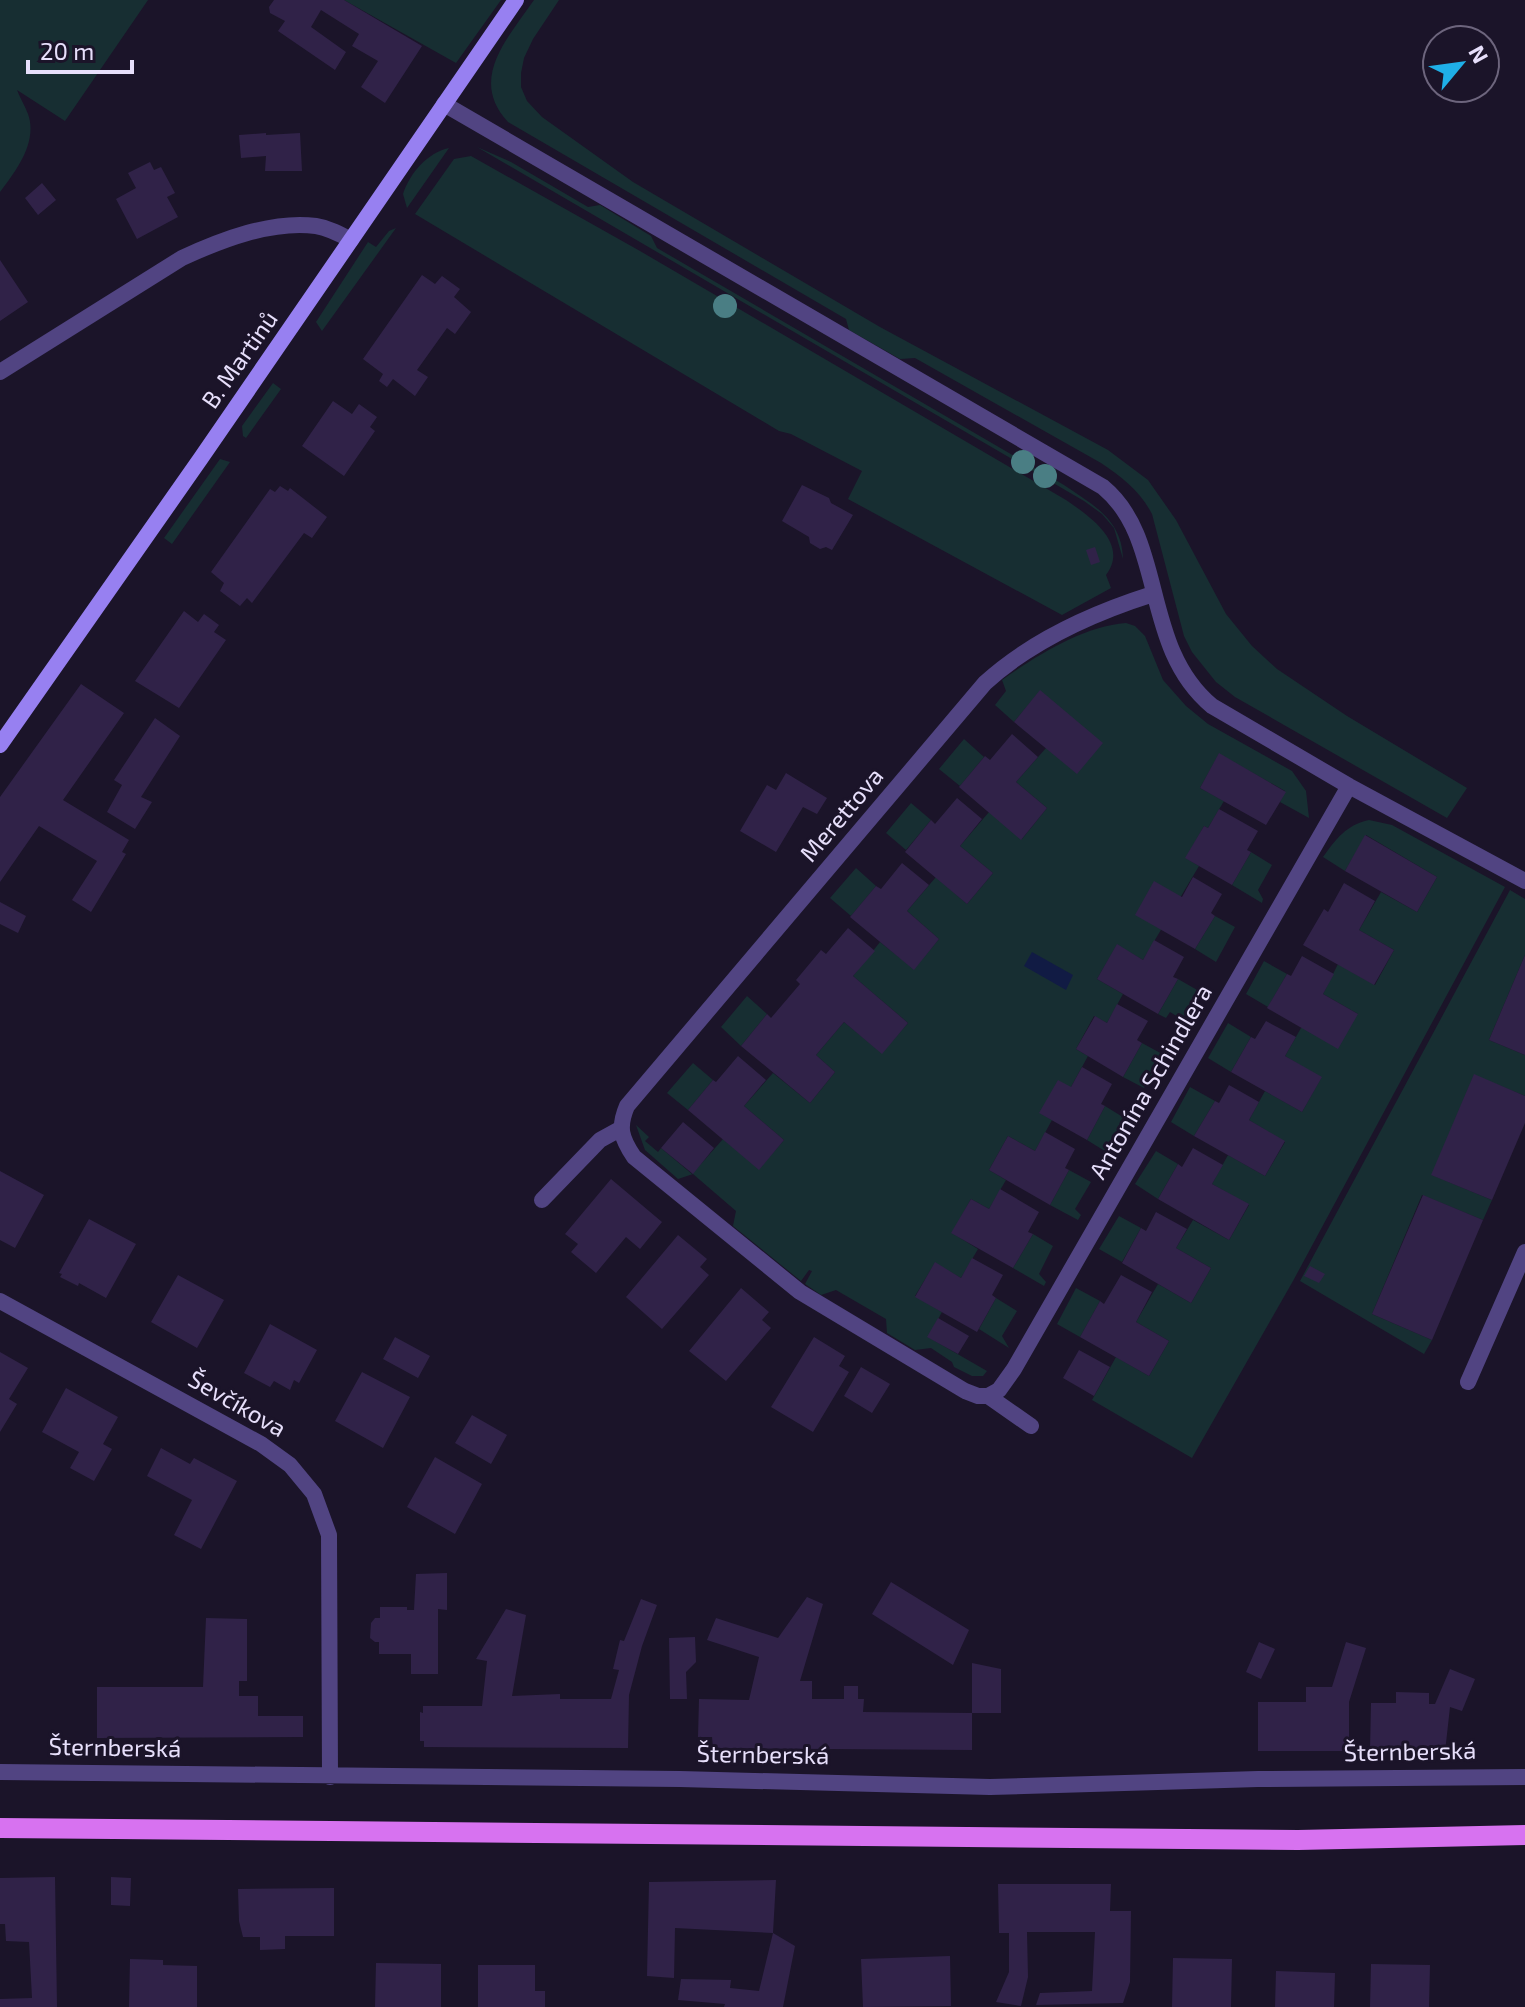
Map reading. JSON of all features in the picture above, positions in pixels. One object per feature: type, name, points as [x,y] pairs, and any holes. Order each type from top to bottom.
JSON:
[{"type":"main road","points":[[0,1828],[1298,1840],[1525,1835]]},
{"type":"street","name":"B. Martinů","points":[[0,745],[516,0]]},
{"type":"street","points":[[444,104],[1103,487],[1115,497],[1134,525],[1165,635],[1176,659],[1199,694],[1212,706],[1349,786],[1525,881]]},
{"type":"street","points":[[0,372],[182,258],[208,246],[292,226],[331,229],[351,240]]},
{"type":"street","name":"Merettova","points":[[542,1200],[600,1140],[620,1129],[627,1106],[985,683],[1015,658],[1050,637],[1096,614],[1153,594]]},
{"type":"street","name":"Antonína Schindlera","points":[[988,1396],[999,1390],[1014,1369],[1349,786]]},
{"type":"street","points":[[620,1129],[634,1157],[800,1292],[965,1391],[988,1396],[1031,1426]]},
{"type":"street","points":[[1468,1382],[1525,1252]]},
{"type":"street","name":"Ševčíkova","points":[[0,1301],[261,1444],[290,1465],[314,1494],[329,1535],[330,1777]]},
{"type":"street","name":"Šternberská","points":[[0,1772],[680,1779],[990,1787],[1258,1779],[1525,1777]]},
{"type":"green space","points":[[0,0],[148,0],[65,121],[17,90],[28,114],[30,135],[24,156],[0,192]]},
{"type":"green space","points":[[344,0],[501,0],[456,63]]},
{"type":"green space","points":[[534,0],[559,0],[533,39],[521,73],[521,87],[527,101],[542,117],[633,182],[880,327],[1108,450],[1148,480],[1176,520],[1226,614],[1252,646],[1277,669],[1347,716],[1467,788],[1447,818],[1235,697],[1216,682],[1192,652],[1184,636],[1152,514],[1136,491],[1116,474],[915,358],[900,359],[849,330],[846,319],[508,122],[497,106],[492,75],[504,44]]},
{"type":"green space","points":[[477,147],[511,162],[588,207],[600,205],[651,236],[657,248],[1064,485],[1112,523],[1121,545],[1123,559],[1114,528],[1084,501]]},
{"type":"green space","points":[[449,148],[407,208],[403,194],[410,179],[427,159]]},
{"type":"green space","points":[[471,156],[1066,500],[1095,522],[1110,541],[1112,563],[1106,575],[1111,588],[1062,615],[848,499],[862,471],[791,434],[779,431],[415,214],[454,159]]},
{"type":"green space","points":[[396,228],[322,331],[316,322],[368,242],[376,247],[389,231]]},
{"type":"green space","points":[[273,383],[281,389],[246,438],[242,426]]},
{"type":"green space","points":[[220,459],[230,462],[172,544],[164,538]]},
{"type":"green space","points":[[1126,623],[1135,626],[1145,636],[1163,680],[1186,706],[1208,724],[1292,771],[1306,791],[1309,818],[1280,802],[1285,791],[1219,754],[1200,788],[1224,801],[1208,828],[1204,826],[1186,858],[1199,866],[1143,960],[1117,945],[1097,979],[1123,994],[1107,1023],[1094,1016],[1076,1049],[1088,1056],[1071,1087],[1040,1113],[1052,1120],[1035,1151],[1008,1136],[989,1170],[1006,1180],[989,1209],[971,1199],[952,1233],[978,1249],[961,1278],[935,1263],[915,1296],[942,1312],[928,1337],[987,1371],[983,1376],[972,1376],[954,1367],[952,1362],[931,1348],[915,1350],[887,1333],[886,1319],[836,1290],[821,1295],[805,1284],[812,1271],[809,1270],[801,1281],[733,1226],[736,1211],[693,1174],[678,1179],[645,1150],[636,1125],[649,1137],[645,1141],[658,1152],[661,1148],[692,1174],[723,1139],[759,1169],[784,1140],[744,1106],[773,1073],[810,1103],[835,1072],[816,1055],[844,1022],[882,1053],[908,1023],[853,976],[880,942],[914,969],[939,939],[907,911],[936,877],[967,904],[993,873],[960,846],[989,812],[1022,839],[1047,808],[1016,782],[1046,748],[1040,691],[1014,722],[995,705],[1006,691],[1002,680],[1077,636]]},
{"type":"green space","points":[[964,739],[984,757],[960,786],[939,769]]},
{"type":"green space","points":[[911,803],[931,820],[906,850],[886,833]]},
{"type":"green space","points":[[1369,820],[1392,825],[1505,887],[1293,1281],[1192,1458],[1092,1400],[1116,1357],[1149,1376],[1169,1341],[1136,1322],[1158,1284],[1191,1303],[1211,1268],[1176,1248],[1193,1220],[1229,1240],[1249,1205],[1212,1184],[1228,1155],[1265,1176],[1285,1142],[1249,1120],[1265,1091],[1302,1112],[1321,1078],[1285,1056],[1301,1028],[1358,1014],[1323,994],[1338,964],[1375,985],[1394,950],[1359,930],[1381,892],[1417,912],[1437,877],[1366,835],[1345,871],[1323,857],[1348,829]]},
{"type":"green space","points":[[1251,852],[1272,865],[1258,890],[1262,903],[1232,885]]},
{"type":"green space","points":[[856,868],[876,886],[851,916],[830,898]]},
{"type":"green space","points":[[1510,890],[1525,899],[1525,955],[1489,1040],[1525,1055],[1525,1096],[1474,1075],[1432,1175],[1492,1200],[1483,1220],[1422,1195],[1372,1314],[1432,1340],[1424,1354],[1300,1281]]},
{"type":"green space","points":[[1215,916],[1235,927],[1216,962],[1195,949]]},
{"type":"green space","points":[[1264,961],[1287,974],[1268,1007],[1246,994]]},
{"type":"green space","points":[[1178,979],[1199,991],[1183,1020],[1170,1012],[1166,1018],[1158,1014]]},
{"type":"green space","points":[[747,996],[767,1014],[741,1046],[721,1027]]},
{"type":"green space","points":[[1228,1023],[1251,1037],[1231,1072],[1208,1058]]},
{"type":"green space","points":[[1142,1043],[1164,1055],[1144,1088],[1123,1077]]},
{"type":"green space","points":[[693,1063],[713,1080],[688,1110],[667,1093]]},
{"type":"green space","points":[[1190,1087],[1215,1101],[1194,1136],[1171,1122]]},
{"type":"green space","points":[[1105,1106],[1126,1119],[1112,1145],[1119,1155],[1116,1158],[1087,1140]]},
{"type":"green space","points":[[1156,1151],[1178,1164],[1158,1199],[1135,1184]]},
{"type":"green space","points":[[1069,1170],[1091,1182],[1075,1209],[1081,1215],[1078,1220],[1050,1205]]},
{"type":"green space","points":[[1119,1216],[1141,1228],[1122,1262],[1099,1249]]},
{"type":"green space","points":[[1033,1234],[1053,1246],[1039,1274],[1046,1282],[1044,1286],[1013,1268]]},
{"type":"green space","points":[[1076,1288],[1100,1301],[1080,1337],[1057,1324]]},
{"type":"green space","points":[[996,1298],[1017,1311],[1002,1336],[1009,1348],[979,1329]]},
{"type":"water","points":[[1032,952],[1073,975],[1066,990],[1024,966]]},
{"type":"building","points":[[274,0],[344,0],[422,46],[385,103],[361,87],[378,61],[352,46],[359,34],[321,10],[311,27],[346,52],[335,70],[278,31],[285,21],[270,13],[269,7]]},
{"type":"building","points":[[300,133],[302,171],[265,171],[266,156],[241,158],[239,135]]},
{"type":"building","points":[[150,162],[154,170],[161,167],[175,193],[167,197],[178,217],[137,239],[116,199],[136,188],[128,173]]},
{"type":"building","points":[[42,183],[56,200],[38,215],[25,198]]},
{"type":"building","points":[[0,260],[28,302],[0,321]]},
{"type":"building","points":[[422,275],[435,284],[442,276],[460,289],[454,297],[471,312],[455,334],[447,328],[417,370],[428,377],[415,396],[393,379],[387,387],[379,381],[383,374],[363,359]]},
{"type":"building","points":[[333,401],[352,414],[359,404],[377,417],[370,427],[375,431],[344,476],[302,446]]},
{"type":"building","points":[[802,485],[829,498],[831,503],[853,515],[832,550],[826,547],[820,549],[810,543],[809,537],[782,521]]},
{"type":"building","points":[[280,486],[288,491],[290,488],[327,517],[312,538],[304,533],[252,603],[247,598],[240,606],[220,591],[224,583],[211,572],[270,489],[275,492]]},
{"type":"building","points":[[1095,547],[1100,562],[1091,565],[1086,550]]},
{"type":"building","points":[[184,611],[198,622],[204,614],[219,625],[214,632],[226,640],[179,708],[135,681]]},
{"type":"building","points":[[81,684],[124,713],[63,800],[129,840],[122,852],[126,854],[91,912],[72,900],[97,861],[39,826],[0,882],[0,797]]},
{"type":"building","points":[[1040,690],[1103,743],[1077,774],[1014,722]]},
{"type":"building","points":[[155,718],[180,736],[141,797],[152,802],[135,829],[107,812],[122,785],[114,780]]},
{"type":"building","points":[[1012,734],[1038,757],[1016,782],[1047,808],[1021,840],[959,787],[985,756],[990,760]]},
{"type":"building","points":[[1219,753],[1286,792],[1266,825],[1200,788]]},
{"type":"building","points":[[786,773],[827,798],[817,814],[803,807],[776,852],[740,831],[767,785],[776,790]]},
{"type":"building","points":[[957,798],[982,819],[960,846],[993,873],[967,904],[905,852],[931,820],[935,824]]},
{"type":"building","points":[[1219,809],[1258,831],[1247,850],[1251,852],[1232,885],[1185,858],[1204,826],[1208,828]]},
{"type":"building","points":[[1365,835],[1437,877],[1417,912],[1345,871]]},
{"type":"building","points":[[902,863],[929,885],[907,911],[939,939],[914,970],[850,917],[876,886],[881,889]]},
{"type":"building","points":[[1193,877],[1222,894],[1211,913],[1215,916],[1195,949],[1135,915],[1154,881],[1182,897]]},
{"type":"building","points":[[1344,883],[1375,901],[1359,930],[1394,950],[1374,985],[1303,945],[1324,909],[1328,912]]},
{"type":"building","points":[[0,902],[26,916],[18,933],[0,924]]},
{"type":"building","points":[[848,928],[875,951],[853,976],[908,1023],[882,1054],[844,1022],[816,1055],[835,1072],[810,1103],[741,1046],[767,1014],[771,1018],[800,984],[796,980],[821,950],[826,954]]},
{"type":"building","points":[[1154,940],[1184,957],[1173,977],[1178,979],[1158,1014],[1097,979],[1117,944],[1143,960]]},
{"type":"building","points":[[1525,955],[1525,1055],[1489,1040]]},
{"type":"building","points":[[1302,956],[1334,974],[1323,994],[1358,1014],[1338,1049],[1267,1008]]},
{"type":"building","points":[[1117,1004],[1148,1021],[1137,1040],[1142,1043],[1123,1077],[1076,1049],[1095,1016],[1107,1023]]},
{"type":"building","points":[[1266,1021],[1296,1037],[1285,1056],[1322,1077],[1302,1112],[1231,1072],[1251,1037],[1255,1039]]},
{"type":"building","points":[[738,1056],[766,1080],[744,1106],[784,1140],[759,1170],[688,1110]]},
{"type":"building","points":[[1082,1067],[1112,1084],[1101,1104],[1105,1106],[1087,1140],[1039,1113],[1058,1080],[1071,1087]]},
{"type":"building","points":[[1474,1074],[1525,1096],[1525,1123],[1492,1200],[1431,1175]]},
{"type":"building","points":[[1229,1085],[1259,1102],[1249,1120],[1285,1141],[1265,1176],[1194,1136],[1215,1101],[1219,1103]]},
{"type":"building","points":[[683,1122],[714,1148],[693,1174],[661,1148]]},
{"type":"building","points":[[1045,1132],[1075,1149],[1065,1168],[1069,1170],[1050,1205],[989,1170],[1008,1136],[1035,1151]]},
{"type":"building","points":[[1193,1148],[1223,1165],[1212,1184],[1249,1204],[1229,1240],[1158,1199],[1178,1164],[1182,1167]]},
{"type":"building","points":[[0,1171],[44,1195],[15,1248],[0,1240]]},
{"type":"building","points":[[611,1179],[662,1222],[640,1249],[626,1237],[596,1273],[571,1252],[578,1244],[565,1234]]},
{"type":"building","points":[[1000,1189],[1039,1212],[1028,1232],[1033,1234],[1013,1268],[951,1233],[971,1199],[989,1209]]},
{"type":"building","points":[[1423,1195],[1483,1220],[1432,1340],[1372,1314]]},
{"type":"building","points":[[1156,1212],[1187,1229],[1176,1248],[1211,1268],[1191,1303],[1122,1263],[1141,1228],[1146,1231]]},
{"type":"building","points":[[89,1219],[136,1244],[106,1298],[79,1283],[78,1286],[60,1277],[62,1274],[59,1273]]},
{"type":"building","points":[[678,1235],[707,1259],[700,1267],[709,1275],[662,1329],[626,1297]]},
{"type":"building","points":[[972,1258],[1003,1275],[992,1295],[996,1298],[977,1332],[915,1297],[935,1262],[961,1278]]},
{"type":"building","points":[[1310,1266],[1325,1274],[1319,1283],[1304,1276]]},
{"type":"building","points":[[178,1275],[224,1300],[197,1348],[151,1322]]},
{"type":"building","points":[[1121,1275],[1152,1292],[1136,1322],[1169,1341],[1149,1376],[1080,1337],[1100,1301],[1104,1304]]},
{"type":"building","points":[[741,1288],[769,1312],[762,1320],[771,1328],[726,1381],[689,1351]]},
{"type":"building","points":[[938,1318],[969,1336],[958,1354],[927,1337]]},
{"type":"building","points":[[270,1324],[317,1350],[299,1383],[294,1380],[290,1390],[274,1381],[270,1387],[244,1373]]},
{"type":"building","points":[[395,1337],[430,1356],[418,1378],[383,1359]]},
{"type":"building","points":[[814,1337],[845,1356],[839,1366],[849,1372],[813,1432],[771,1407]]},
{"type":"building","points":[[1079,1350],[1110,1367],[1094,1396],[1063,1378]]},
{"type":"building","points":[[0,1352],[28,1368],[9,1399],[17,1404],[0,1432]]},
{"type":"building","points":[[861,1367],[890,1384],[872,1413],[844,1396]]},
{"type":"building","points":[[362,1372],[410,1397],[383,1448],[335,1421]]},
{"type":"building","points":[[66,1388],[118,1417],[103,1444],[112,1449],[94,1481],[70,1468],[79,1452],[42,1432]]},
{"type":"building","points":[[472,1415],[507,1435],[491,1464],[455,1443]]},
{"type":"building","points":[[161,1448],[190,1464],[194,1458],[237,1481],[201,1549],[174,1535],[192,1500],[147,1476]]},
{"type":"building","points":[[435,1457],[482,1484],[455,1534],[407,1507]]},
{"type":"building","points":[[447,1573],[447,1610],[438,1609],[438,1674],[411,1674],[411,1654],[379,1654],[379,1642],[370,1638],[371,1623],[375,1618],[380,1618],[380,1607],[414,1610],[416,1574]]},
{"type":"building","points":[[891,1582],[969,1630],[953,1665],[872,1614]]},
{"type":"building","points":[[807,1597],[823,1604],[800,1681],[812,1681],[812,1699],[844,1699],[844,1686],[858,1686],[858,1699],[864,1699],[863,1712],[972,1713],[972,1750],[713,1748],[712,1737],[698,1737],[699,1699],[749,1700],[759,1657],[707,1640],[716,1618],[778,1638]]},
{"type":"building","points":[[641,1599],[657,1605],[629,1695],[628,1748],[424,1747],[424,1741],[420,1741],[420,1712],[423,1713],[423,1706],[482,1706],[487,1661],[476,1659],[506,1609],[526,1615],[512,1696],[560,1694],[560,1699],[611,1699],[619,1670],[613,1669],[620,1640],[624,1641]]},
{"type":"building","points":[[206,1618],[247,1619],[247,1681],[239,1681],[239,1696],[258,1696],[258,1716],[303,1716],[303,1737],[97,1738],[97,1687],[203,1687]]},
{"type":"building","points":[[695,1637],[696,1662],[686,1672],[687,1699],[670,1699],[669,1638]]},
{"type":"building","points":[[1259,1642],[1275,1649],[1261,1679],[1246,1672]]},
{"type":"building","points":[[1346,1642],[1366,1648],[1349,1702],[1349,1751],[1258,1751],[1258,1702],[1306,1702],[1306,1687],[1332,1687]]},
{"type":"building","points":[[972,1663],[1001,1669],[1001,1713],[972,1713]]},
{"type":"building","points":[[1450,1669],[1475,1679],[1462,1711],[1450,1707],[1445,1752],[1370,1751],[1371,1703],[1396,1703],[1396,1692],[1429,1693],[1429,1704],[1435,1704]]},
{"type":"building","points":[[55,1877],[57,2007],[0,2007],[0,1999],[32,1998],[29,1942],[6,1941],[5,1924],[0,1924],[0,1878]]},
{"type":"building","points":[[111,1877],[131,1878],[130,1906],[111,1905]]},
{"type":"building","points":[[776,1880],[773,1933],[675,1928],[674,1978],[647,1976],[649,1882]]},
{"type":"building","points":[[998,1884],[1111,1884],[1110,1911],[1131,1911],[1130,1982],[1123,2003],[1036,2005],[1040,1993],[1092,1991],[1095,1932],[1027,1932],[1028,1977],[1021,2006],[996,2002],[1009,1972],[1009,1933],[999,1933]]},
{"type":"building","points":[[334,1888],[334,1936],[285,1936],[285,1949],[260,1950],[260,1937],[243,1937],[238,1889]]},
{"type":"building","points":[[773,1933],[795,1946],[783,2007],[724,2007],[725,2004],[678,2000],[681,1979],[731,1980],[730,1988],[759,1991]]},
{"type":"building","points":[[950,1956],[951,2006],[863,2007],[861,1959]]},
{"type":"building","points":[[1173,1958],[1232,1959],[1231,2007],[1172,2007]]},
{"type":"building","points":[[130,1959],[163,1960],[163,1965],[197,1966],[197,2007],[129,2007]]},
{"type":"building","points":[[376,1963],[441,1964],[441,2007],[375,2007]]},
{"type":"building","points":[[1371,1964],[1430,1965],[1429,2007],[1370,2007]]},
{"type":"building","points":[[478,1965],[535,1965],[535,1991],[545,1991],[545,2007],[478,2007]]},
{"type":"building","points":[[1276,1971],[1335,1973],[1334,2007],[1275,2007]]}]
